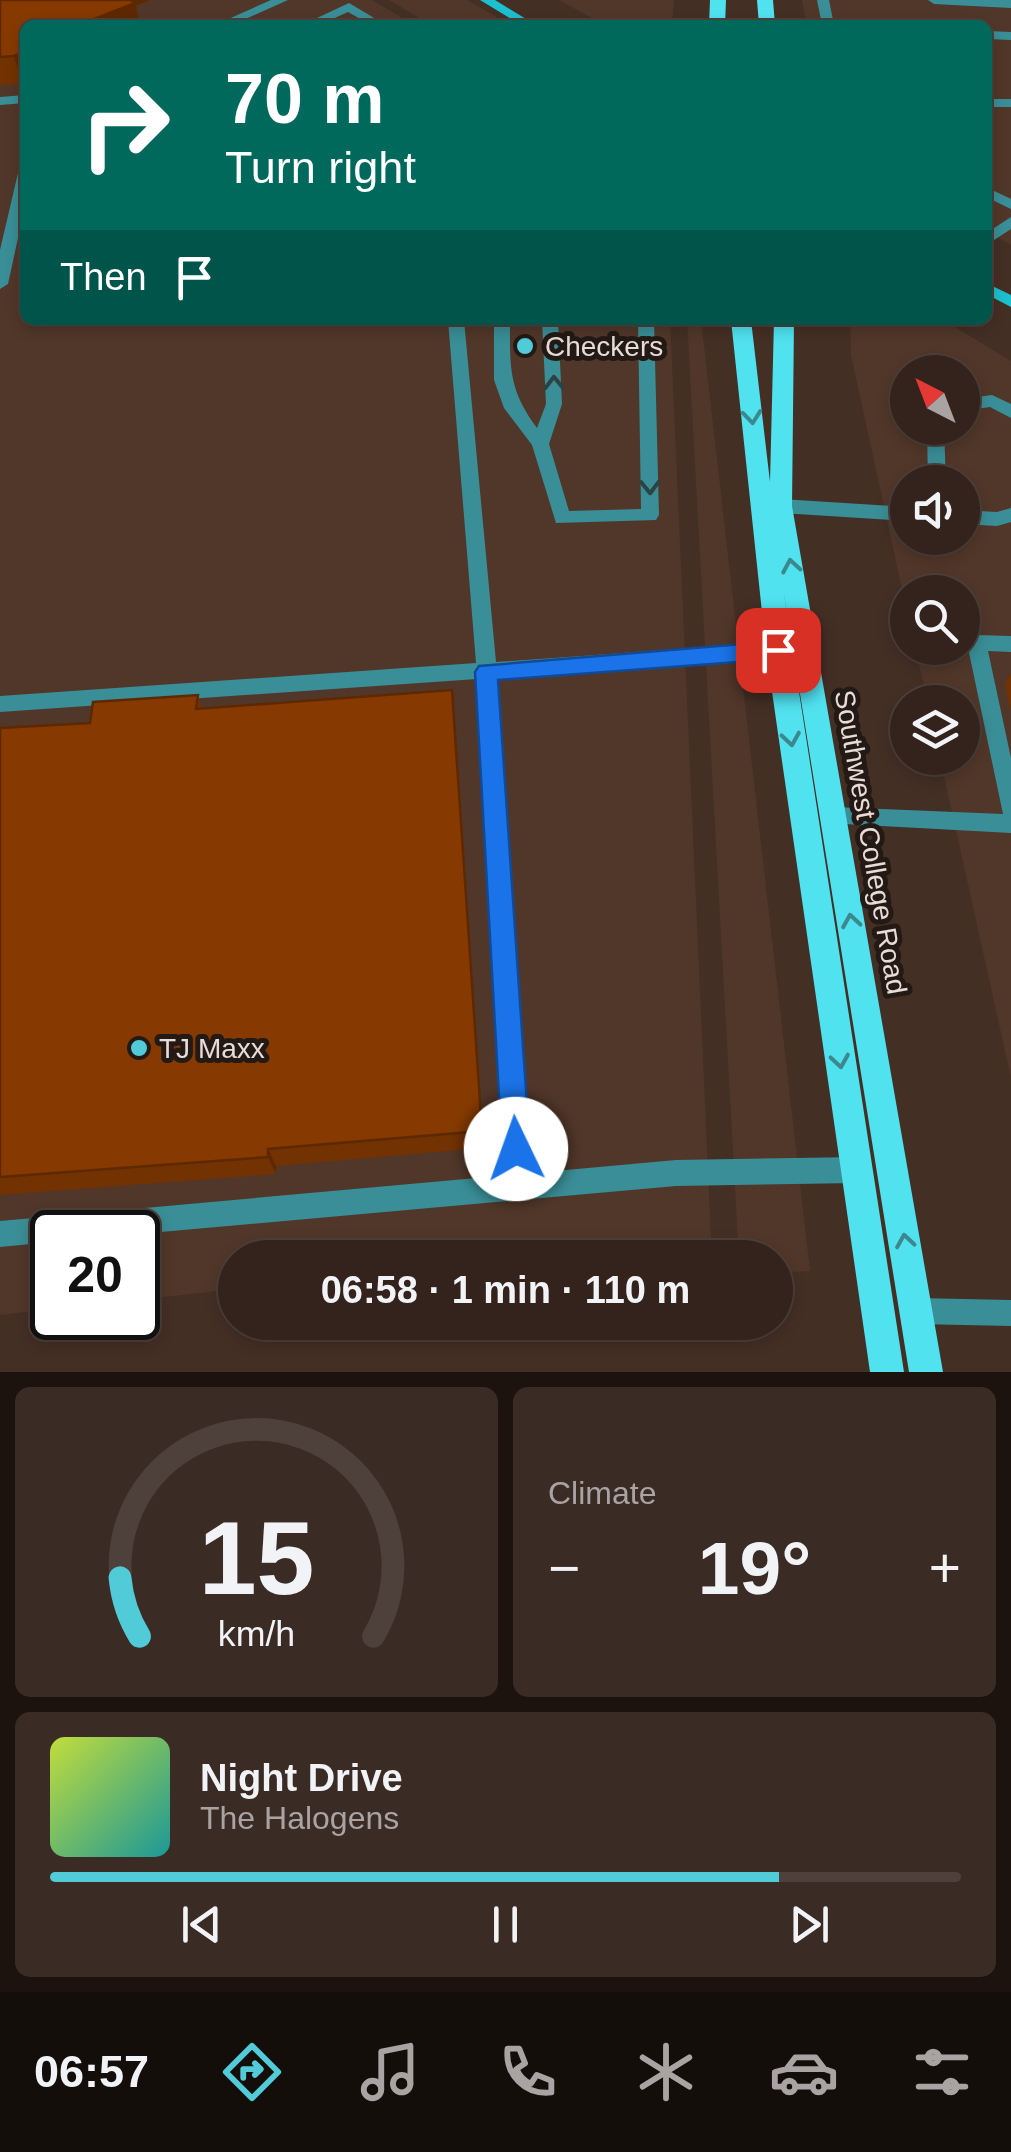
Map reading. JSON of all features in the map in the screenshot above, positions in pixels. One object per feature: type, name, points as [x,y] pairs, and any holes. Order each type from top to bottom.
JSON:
[{"type":"main road","points":[[486,0],[521,20]]},
{"type":"main road","points":[[741,325],[778,650],[888,1372]]},
{"type":"main road","name":"Southwest College Road","points":[[784,325],[782,506],[926,1372]]},
{"type":"street","points":[[234,20],[282,0]]},
{"type":"street","points":[[934,0],[1011,4]]},
{"type":"street","points":[[319,20],[349,7],[371,20]]},
{"type":"street","points":[[0,284],[16,250],[20,216]]},
{"type":"street","points":[[456,325],[486,672],[518,1188]]},
{"type":"street","points":[[502,325],[502,380],[513,408],[540,444],[562,518],[650,515],[646,325]]},
{"type":"street","points":[[540,444],[554,404],[550,325]]},
{"type":"street","points":[[980,403],[992,402],[1011,412]]},
{"type":"street","points":[[782,506],[890,513]]},
{"type":"street","points":[[980,518],[998,519],[1011,514]]},
{"type":"street","points":[[1011,644],[976,643],[1011,808]]},
{"type":"street","points":[[0,704],[778,650]]},
{"type":"street","points":[[834,816],[1011,824]]},
{"type":"street","points":[[0,1234],[676,1174],[857,1170]]},
{"type":"street","points":[[916,1311],[1011,1313]]},
{"type":"shaded area","points":[[0,0],[372,0],[406,20],[20,20],[20,325],[670,325],[711,1238],[218,1240],[218,1291],[160,1298],[160,1210],[30,1210],[30,1312],[0,1315]]},
{"type":"shaded area","points":[[389,0],[467,0],[501,20],[423,20]]},
{"type":"shaded area","points":[[559,0],[674,0],[672,20],[596,20]]},
{"type":"shaded area","points":[[802,0],[1011,0],[1011,245],[992,234],[992,20],[806,20]]},
{"type":"shaded area","points":[[687,325],[702,325],[810,1271],[793,1272],[793,1240],[738,1240]]},
{"type":"shaded area","points":[[850,325],[951,325],[1011,361],[1011,1078],[944,775],[980,775],[980,685],[924,685],[919,665],[980,665],[980,575],[899,575],[895,555],[980,555],[980,465],[890,465],[890,534],[851,355]]},
{"type":"building","points":[[0,0],[135,3],[92,20],[20,20],[20,54],[0,57]]},
{"type":"building","points":[[452,690],[482,1131],[268,1149],[268,1157],[0,1177],[0,728],[90,723],[93,702],[198,695],[196,709]]},
{"type":"place","name":"Checkers","points":[[525,346]]},
{"type":"place","name":"TJ Maxx","points":[[139,1048]]},
{"type":"route","points":[[516,1149],[486,672],[778,650]]}]
